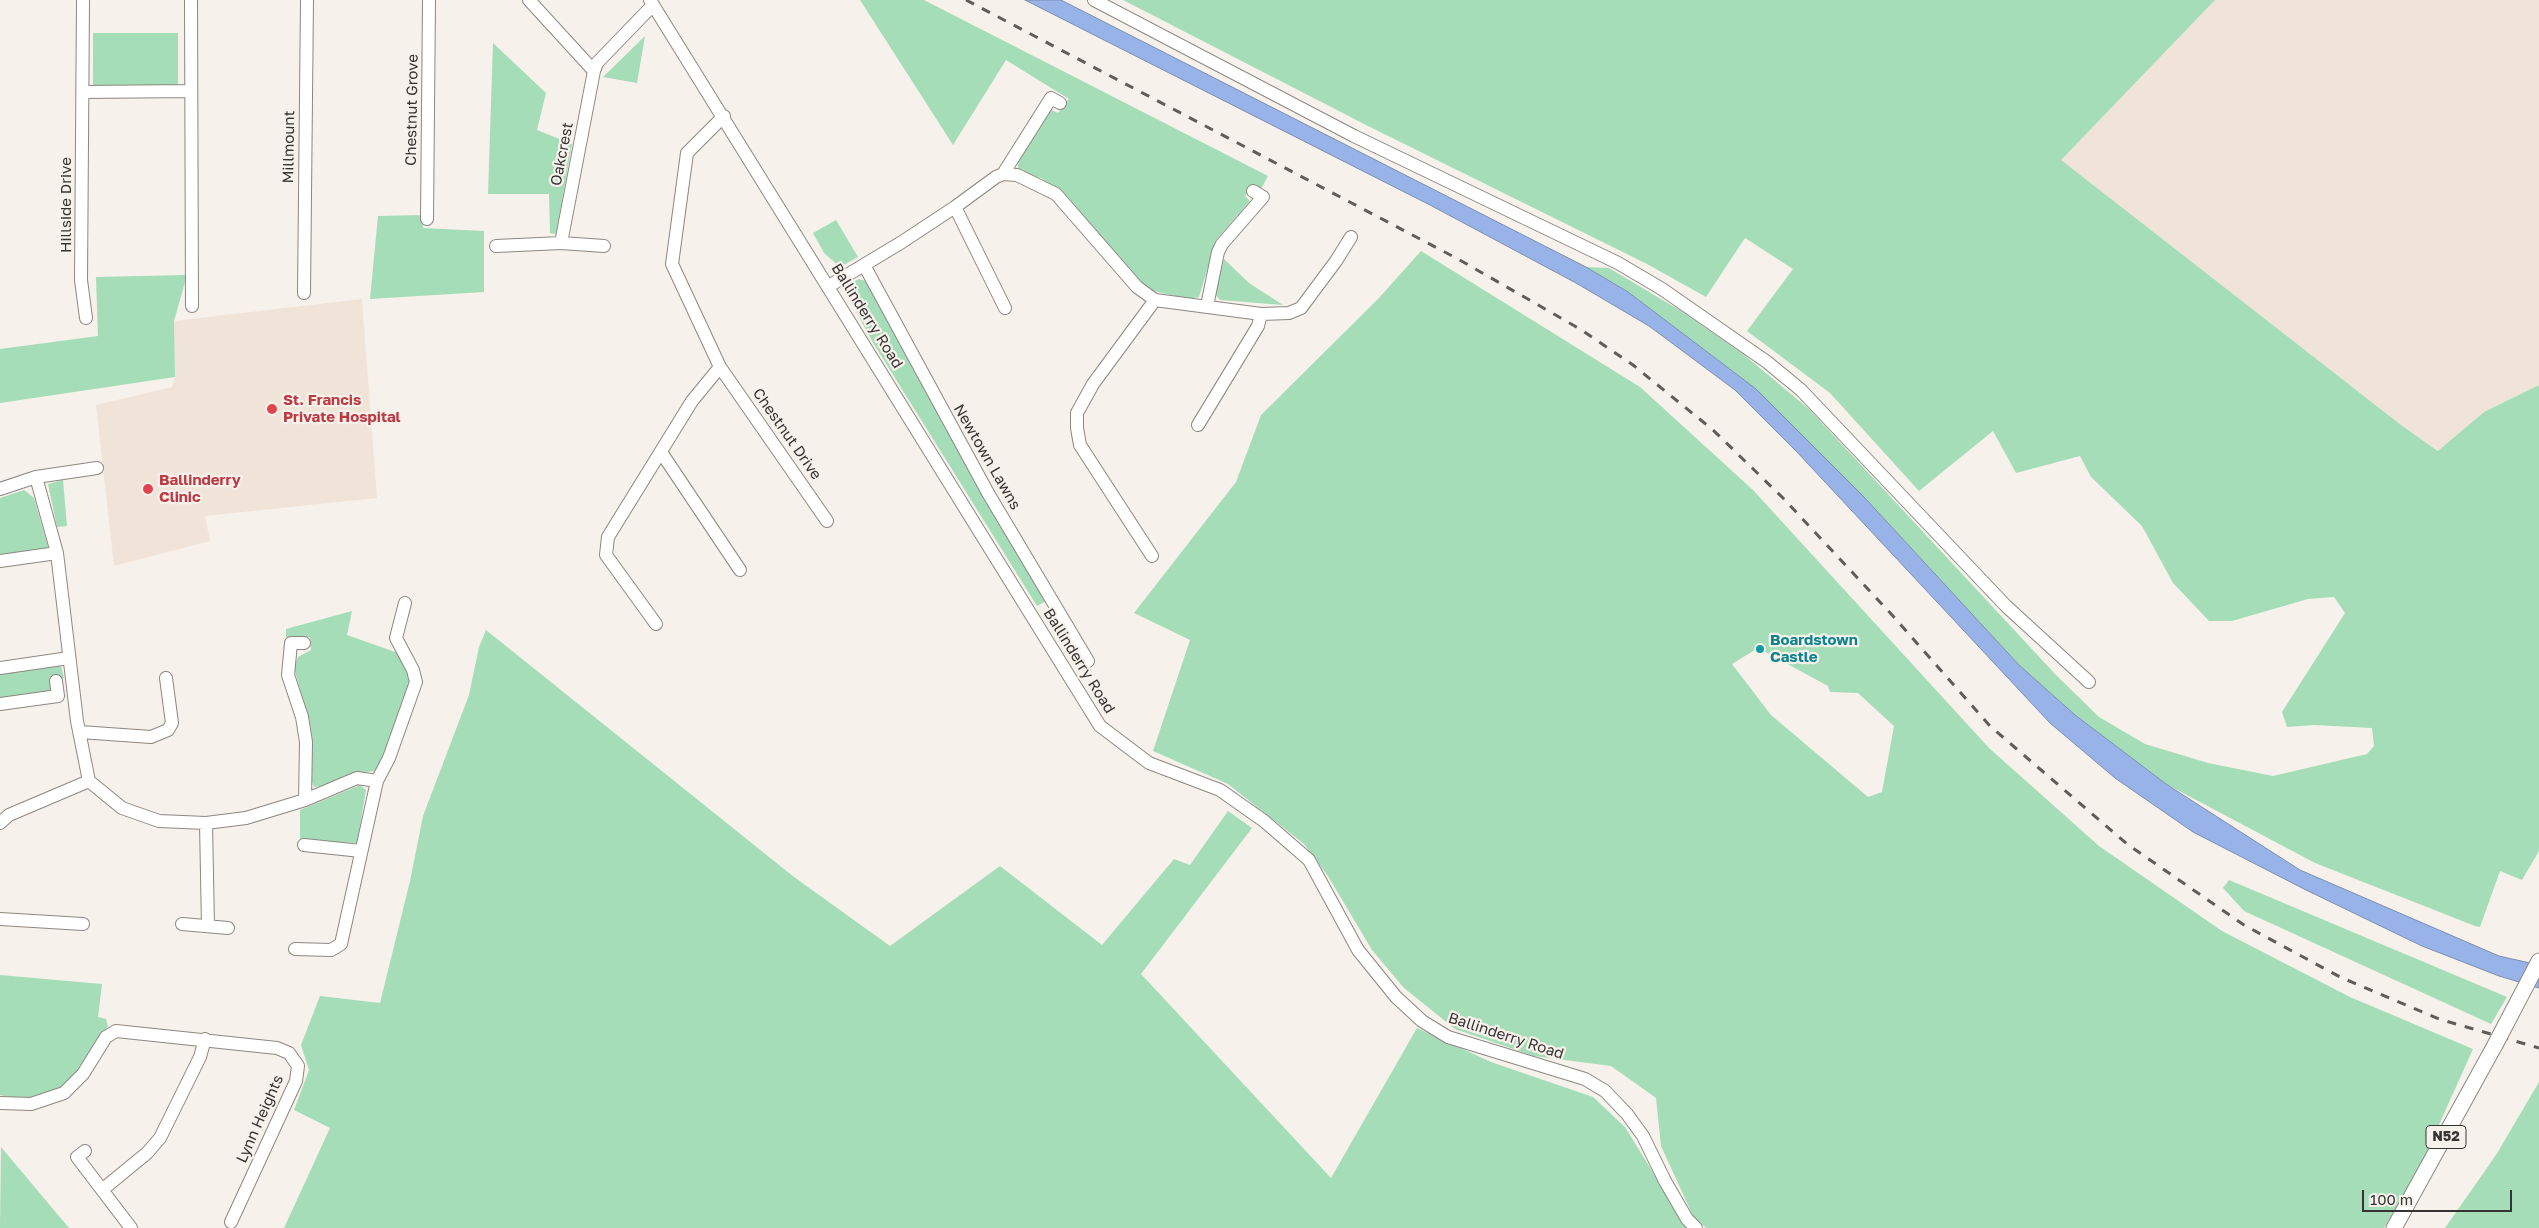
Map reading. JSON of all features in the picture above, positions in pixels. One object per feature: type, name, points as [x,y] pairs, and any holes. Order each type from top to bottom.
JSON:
[{"type":"main road","name":"N52","points":[[2394,1228],[2496,1045],[2539,961]]},
{"type":"street","name":"Hillside Drive","points":[[84,0],[82,280],[86,318]]},
{"type":"street","points":[[191,0],[192,306]]},
{"type":"street","name":"Millmount","points":[[304,293],[307,0]]},
{"type":"street","name":"Chestnut Grove","points":[[427,220],[429,0]]},
{"type":"street","points":[[529,0],[594,71]]},
{"type":"street","points":[[1094,0],[1354,136],[1618,263],[1662,289],[1767,362],[1800,390],[2006,606],[2089,682]]},
{"type":"street","name":"Oakcrest","points":[[561,243],[597,63],[652,2]]},
{"type":"street","name":"Ballinderry Road","points":[[652,2],[1100,726],[1149,764],[1220,790],[1264,821],[1308,860],[1358,950],[1396,997],[1422,1021],[1448,1037],[1585,1078],[1605,1091],[1627,1114],[1643,1136],[1670,1188],[1696,1228]]},
{"type":"street","points":[[82,92],[191,91]]},
{"type":"street","points":[[1004,174],[1051,98],[1060,104]]},
{"type":"street","name":"Chestnut Drive","points":[[724,116],[687,153],[672,264],[720,366],[827,521]]},
{"type":"street","points":[[829,286],[955,207],[996,177],[1004,174],[1017,175],[1056,194],[1136,287],[1155,300],[1261,314],[1288,312],[1301,308],[1336,261],[1351,237]]},
{"type":"street","points":[[1207,306],[1218,252],[1222,244],[1263,197],[1253,191]]},
{"type":"street","points":[[955,207],[1005,308]]},
{"type":"street","points":[[496,246],[561,243],[604,246]]},
{"type":"street","name":"Newtown Lawns","points":[[864,265],[983,484],[1088,661]]},
{"type":"street","points":[[1152,556],[1080,444],[1077,413],[1093,384],[1155,300]]},
{"type":"street","points":[[1198,425],[1258,326],[1261,314]]},
{"type":"street","points":[[656,624],[606,555],[608,537],[692,401],[720,366]]},
{"type":"street","points":[[661,452],[740,570]]},
{"type":"street","points":[[0,489],[36,477],[97,468]]},
{"type":"street","points":[[36,477],[57,553],[69,658],[89,780],[122,808],[159,821],[206,823],[246,818],[305,800],[357,778],[377,781]]},
{"type":"street","points":[[0,561],[57,553]]},
{"type":"street","points":[[295,949],[331,950],[341,944],[377,781],[390,758],[416,682],[413,670],[396,638],[400,607]]},
{"type":"street","points":[[304,643],[291,642],[288,674],[302,717],[306,742],[305,800]]},
{"type":"street","points":[[0,668],[69,658]]},
{"type":"street","points":[[80,732],[151,737],[168,730],[172,723],[166,678]]},
{"type":"street","points":[[0,704],[58,696],[56,681]]},
{"type":"street","points":[[0,823],[9,815],[89,780]]},
{"type":"street","points":[[206,823],[208,926]]},
{"type":"street","points":[[304,845],[361,850]]},
{"type":"street","points":[[0,918],[83,924]]},
{"type":"street","points":[[182,924],[228,928]]},
{"type":"street","name":"Lynn Heights","points":[[0,1103],[31,1104],[64,1093],[83,1074],[106,1037],[116,1031],[277,1048],[289,1053],[298,1066],[296,1081],[230,1222]]},
{"type":"street","points":[[102,1190],[147,1153],[160,1138],[200,1057],[205,1039]]},
{"type":"street","points":[[85,1151],[77,1157],[131,1228]]},
{"type":"shaded area","points":[[2215,0],[2539,0],[2539,385],[2484,412],[2439,451],[2401,425],[2060,160]]},
{"type":"shaded area","name":"St. Francis Private Hospital","points":[[362,299],[377,498],[205,516],[210,541],[114,566],[96,405],[172,387],[175,377],[174,321]]},
{"type":"green space","points":[[860,0],[924,0],[1268,176],[1261,189],[1253,185],[1245,196],[1250,201],[1216,240],[1199,297],[1187,299],[1154,291],[1136,278],[1066,195],[1041,178],[1025,174],[1018,168],[1019,158],[1049,109],[1058,113],[1069,99],[1006,60],[953,145]]},
{"type":"green space","points":[[1123,0],[2215,0],[2061,160],[2401,425],[2438,451],[2484,412],[2539,385],[2539,851],[2522,880],[2500,871],[2480,927],[2475,926],[2315,863],[2166,784],[2075,715],[2019,665],[1864,497],[1756,389],[1628,292],[1586,267],[1609,268],[1681,311],[1743,354],[1809,409],[2056,675],[2099,717],[2145,744],[2208,763],[2273,776],[2367,754],[2374,746],[2372,728],[2314,725],[2287,727],[2282,712],[2345,613],[2334,597],[2308,599],[2232,621],[2209,621],[2173,583],[2142,526],[2091,477],[2080,456],[2016,473],[1993,431],[1919,491],[1830,393],[1747,331],[1793,269],[1745,238],[1706,297],[1647,264],[1368,126]]},
{"type":"green space","points":[[93,33],[178,33],[178,85],[93,85]]},
{"type":"green space","points":[[645,36],[637,83],[603,77]]},
{"type":"green space","points":[[493,43],[546,93],[537,130],[572,144],[556,234],[550,233],[549,194],[488,194]]},
{"type":"green space","points":[[422,215],[423,228],[484,231],[484,292],[370,299],[378,216]]},
{"type":"green space","points":[[836,220],[858,257],[840,267],[824,253],[813,233]]},
{"type":"green space","points":[[1421,251],[1640,387],[1753,490],[1989,748],[2099,846],[2222,931],[2350,997],[2473,1049],[2421,1165],[2384,1228],[1706,1228],[1693,1216],[1661,1146],[1656,1098],[1611,1066],[1534,1056],[1455,1029],[1404,988],[1372,950],[1328,876],[1304,844],[1228,784],[1153,751],[1190,640],[1134,613],[1236,482],[1261,415],[1378,299]],"holes":[[[1758,648],[1828,686],[1830,692],[1858,693],[1894,726],[1882,792],[1868,797],[1771,715],[1732,664]]]},
{"type":"green space","points":[[1224,259],[1249,283],[1283,305],[1220,300],[1215,294]]},
{"type":"green space","points":[[187,275],[174,321],[175,377],[0,403],[0,349],[98,336],[96,277]]},
{"type":"green space","points":[[859,279],[865,281],[887,314],[940,419],[1048,600],[1037,606],[872,341],[845,291],[846,285]]},
{"type":"green space","points":[[63,480],[67,526],[57,527],[48,484]]},
{"type":"green space","points":[[24,490],[34,498],[48,547],[40,561],[0,566],[0,498]]},
{"type":"green space","points":[[352,611],[347,635],[398,653],[412,676],[382,766],[377,771],[356,773],[335,783],[314,787],[312,782],[311,727],[294,668],[298,657],[311,650],[310,637],[286,637],[286,629]]},
{"type":"green space","points":[[486,630],[794,877],[890,946],[1000,866],[1102,945],[1174,859],[1190,865],[1228,811],[1252,828],[1141,974],[1331,1178],[1417,1028],[1491,1062],[1593,1097],[1625,1127],[1687,1228],[284,1228],[330,1128],[294,1110],[309,1070],[301,1045],[320,996],[380,1003],[410,881],[423,816],[469,695],[479,647]]},
{"type":"green space","points":[[61,666],[64,678],[50,680],[50,690],[45,694],[0,699],[0,673]]},
{"type":"green space","points":[[360,785],[366,790],[357,843],[300,840],[300,810]]},
{"type":"green space","points":[[2229,880],[2507,997],[2491,1024],[2244,911],[2223,888]]},
{"type":"green space","points":[[0,975],[102,984],[98,1017],[106,1019],[108,1026],[83,1065],[64,1086],[40,1097],[12,1098],[0,1095]]},
{"type":"green space","points":[[2539,1082],[2539,1228],[2445,1228],[2496,1155]]},
{"type":"green space","points":[[1,1147],[69,1228],[0,1228]]},
{"type":"water","points":[[1025,0],[1061,0],[1586,267],[1628,292],[1756,389],[1864,497],[2019,665],[2075,715],[2166,784],[2300,870],[2499,956],[2539,965],[2539,988],[2499,976],[2422,946],[2304,889],[2193,832],[2115,778],[2050,723],[1796,451],[1735,390],[1649,326],[1576,283],[1430,205]]},
{"type":"railway","points":[[966,0],[1458,259],[1580,329],[1633,365],[1713,430],[1783,498],[1893,616],[1990,726],[2127,844],[2244,925],[2340,977],[2439,1019],[2539,1048]]},
{"type":"place","name":"St. Francis Private Hospital","points":[[272,409]]},
{"type":"place","name":"Ballinderry Clinic","points":[[148,489]]},
{"type":"place","name":"Boardstown Castle","points":[[1760,649]]}]
